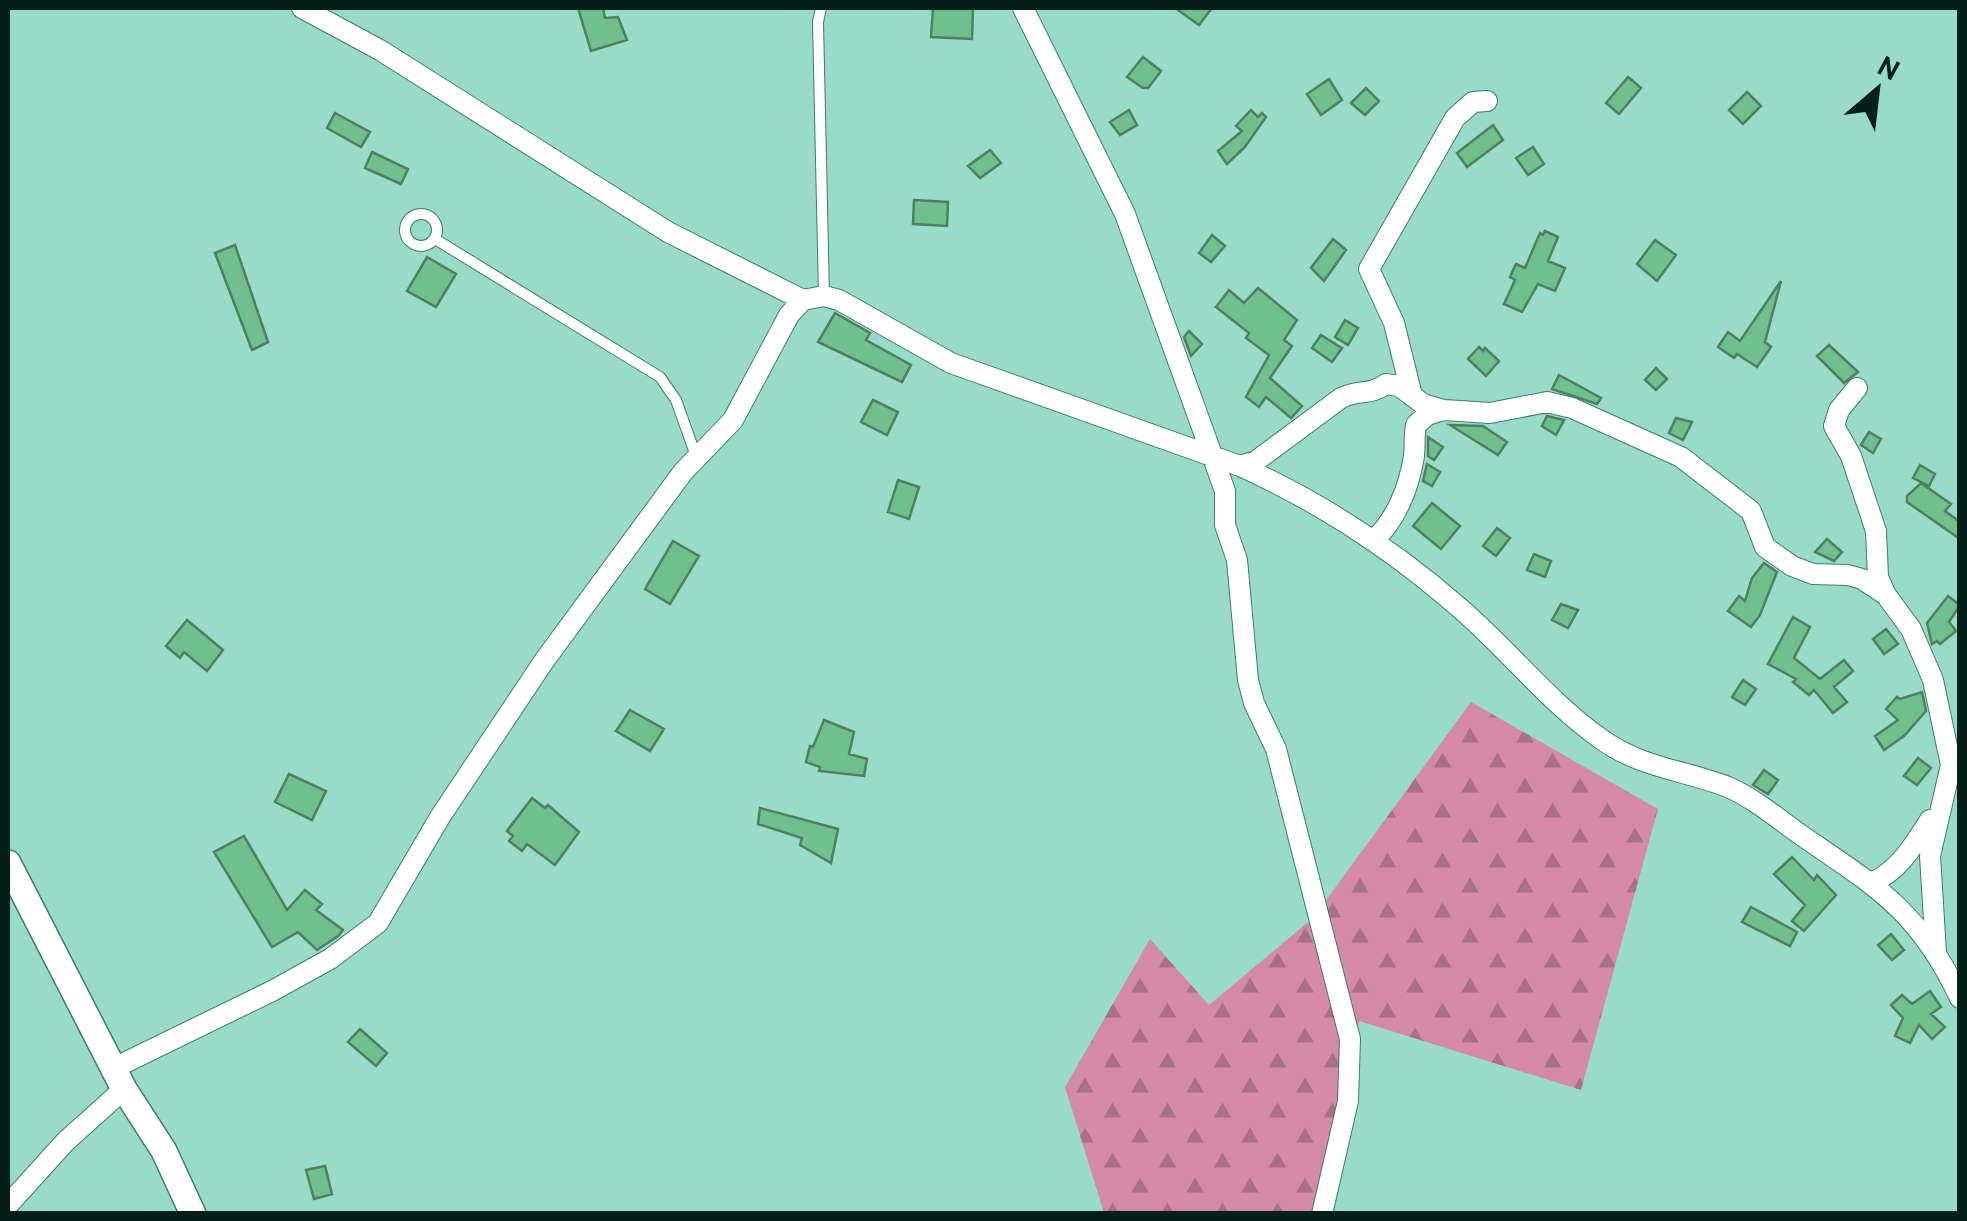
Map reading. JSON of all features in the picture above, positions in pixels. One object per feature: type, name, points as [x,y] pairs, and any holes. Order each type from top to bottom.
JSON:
[{"type":"street","points":[[302,8],[380,50],[668,232],[814,298],[839,300],[951,363],[1240,466],[1285,488],[1373,541],[1464,612],[1545,694],[1604,742],[1661,769],[1730,788],[1870,882],[1904,910],[1957,986]]},
{"type":"street","points":[[1023,8],[1125,214],[1225,491],[1225,526],[1237,560],[1250,691],[1276,748],[1350,1039],[1348,1101],[1322,1214]]},
{"type":"street","points":[[1413,398],[1394,323],[1369,270],[1455,118],[1473,102],[1487,101]]},
{"type":"street","points":[[8,1204],[119,1079],[330,959],[378,923],[440,817],[544,661],[696,456],[733,420],[789,316],[814,298]]},
{"type":"street","points":[[1240,466],[1256,462],[1340,398],[1354,392],[1370,394],[1392,383],[1413,398],[1444,410],[1490,412],[1547,402],[1572,408],[1681,458],[1751,511],[1766,547],[1792,566],[1814,574],[1862,579],[1886,595]]},
{"type":"street","points":[[1857,388],[1839,410],[1834,426],[1852,456],[1876,531],[1878,576],[1886,595],[1911,629],[1937,697],[1951,765],[1930,856],[1936,954]]},
{"type":"street","points":[[1373,541],[1396,514],[1411,470],[1416,424],[1427,415],[1444,410]]},
{"type":"street","points":[[1870,882],[1901,862],[1938,808]]},
{"type":"street","points":[[8,863],[193,1214]]},
{"type":"lane","points":[[814,298],[818,22],[822,8]]},
{"type":"lane","points":[[435,239],[660,376],[676,400],[696,456]]},
{"type":"green space","points":[[1471,702],[1658,809],[1581,1090],[1359,1021],[1325,1213],[1104,1213],[1065,1087],[1150,939],[1209,1005],[1313,918]]},
{"type":"building","points":[[578,8],[603,8],[605,18],[618,17],[627,40],[591,51]]},
{"type":"building","points":[[933,8],[973,8],[972,39],[931,37]]},
{"type":"building","points":[[1175,8],[1212,8],[1199,25]]},
{"type":"building","points":[[1143,57],[1161,71],[1148,88],[1127,77]]},
{"type":"building","points":[[1628,77],[1641,88],[1619,114],[1606,103]]},
{"type":"building","points":[[1329,79],[1342,100],[1321,115],[1307,94]]},
{"type":"building","points":[[1366,88],[1379,101],[1365,115],[1351,103]]},
{"type":"building","points":[[1747,92],[1761,106],[1743,124],[1729,110]]},
{"type":"building","points":[[1129,110],[1137,125],[1120,135],[1110,122]]},
{"type":"building","points":[[1251,110],[1258,117],[1262,113],[1266,117],[1227,164],[1218,151],[1242,131],[1236,126]]},
{"type":"building","points":[[335,113],[370,132],[361,147],[327,128]]},
{"type":"building","points":[[1493,125],[1503,140],[1467,167],[1457,153]]},
{"type":"building","points":[[1533,147],[1544,164],[1528,175],[1516,158]]},
{"type":"building","points":[[990,150],[1001,163],[980,178],[968,166]]},
{"type":"building","points":[[372,152],[408,169],[401,184],[365,168]]},
{"type":"building","points":[[914,200],[948,202],[947,226],[913,224]]},
{"type":"building","points":[[1545,231],[1558,237],[1548,261],[1565,268],[1555,291],[1538,284],[1522,312],[1504,304],[1515,280],[1510,277],[1516,264],[1525,268],[1540,233]]},
{"type":"building","points":[[1212,235],[1225,246],[1211,262],[1199,253]]},
{"type":"building","points":[[1333,239],[1346,250],[1324,281],[1311,268]]},
{"type":"building","points":[[1655,240],[1676,255],[1657,281],[1637,264]]},
{"type":"building","points":[[235,245],[268,342],[252,350],[215,253]]},
{"type":"building","points":[[427,257],[456,274],[436,307],[407,291]]},
{"type":"building","points":[[1781,281],[1765,342],[1771,347],[1757,367],[1718,347],[1728,332],[1740,341]]},
{"type":"building","points":[[1258,288],[1297,320],[1284,340],[1292,346],[1270,378],[1302,406],[1291,418],[1266,397],[1259,407],[1246,397],[1269,355],[1216,307],[1229,290],[1244,303]]},
{"type":"building","points":[[835,313],[870,333],[866,340],[911,365],[902,382],[818,342]]},
{"type":"building","points":[[1345,320],[1358,328],[1348,345],[1335,337]]},
{"type":"building","points":[[1189,331],[1202,344],[1191,356],[1184,337]]},
{"type":"building","points":[[1321,335],[1342,348],[1332,362],[1312,348]]},
{"type":"building","points":[[1829,345],[1858,372],[1844,383],[1817,356]]},
{"type":"building","points":[[1479,347],[1499,361],[1486,376],[1468,359]]},
{"type":"building","points":[[1656,368],[1667,379],[1656,390],[1645,380]]},
{"type":"building","points":[[1559,375],[1601,398],[1597,404],[1552,389]]},
{"type":"building","points":[[873,400],[898,412],[887,435],[861,422]]},
{"type":"building","points":[[1547,416],[1564,420],[1556,435],[1542,426]]},
{"type":"building","points":[[1676,418],[1692,422],[1683,440],[1669,433]]},
{"type":"building","points":[[1450,425],[1483,426],[1507,442],[1498,455]]},
{"type":"building","points":[[1869,432],[1881,439],[1873,453],[1861,445]]},
{"type":"building","points":[[1428,437],[1443,447],[1434,460],[1428,456]]},
{"type":"building","points":[[1427,464],[1440,472],[1432,486],[1423,481]]},
{"type":"building","points":[[1920,465],[1935,474],[1929,486],[1913,478]]},
{"type":"building","points":[[898,480],[919,487],[909,519],[888,512]]},
{"type":"building","points":[[1921,483],[1951,504],[1945,511],[1960,522],[1960,539],[1907,502],[1907,496]]},
{"type":"building","points":[[1432,503],[1460,526],[1441,549],[1413,526]]},
{"type":"building","points":[[1497,528],[1510,538],[1496,556],[1483,546]]},
{"type":"building","points":[[1827,539],[1842,552],[1834,561],[1815,552]]},
{"type":"building","points":[[673,541],[699,556],[670,604],[645,589]]},
{"type":"building","points":[[1534,554],[1551,561],[1545,577],[1527,570]]},
{"type":"building","points":[[1764,563],[1777,572],[1760,615],[1751,627],[1728,611],[1739,596],[1745,601],[1752,578]]},
{"type":"building","points":[[1948,596],[1960,605],[1949,622],[1956,631],[1940,644],[1932,644],[1927,623]]},
{"type":"building","points":[[1561,604],[1578,610],[1568,628],[1552,620]]},
{"type":"building","points":[[1793,617],[1810,627],[1794,658],[1820,679],[1844,660],[1853,671],[1834,687],[1847,702],[1833,713],[1814,690],[1809,695],[1793,682],[1796,679],[1768,664]]},
{"type":"building","points":[[187,620],[223,650],[207,671],[184,652],[180,658],[166,646]]},
{"type":"building","points":[[1886,629],[1898,644],[1884,654],[1873,639]]},
{"type":"building","points":[[1743,680],[1756,689],[1745,705],[1732,697]]},
{"type":"building","points":[[1922,692],[1926,711],[1904,736],[1884,750],[1875,736],[1898,720],[1886,709],[1897,697]]},
{"type":"building","points":[[630,710],[664,729],[650,751],[616,731]]},
{"type":"building","points":[[824,720],[854,732],[849,754],[867,759],[864,776],[819,771],[820,767],[806,762]]},
{"type":"building","points":[[1918,758],[1931,768],[1917,785],[1904,776]]},
{"type":"building","points":[[1764,770],[1778,780],[1768,794],[1753,785]]},
{"type":"building","points":[[289,774],[326,791],[312,820],[275,802]]},
{"type":"building","points":[[532,798],[545,808],[548,805],[579,832],[555,865],[527,844],[522,851],[509,841],[513,836],[507,831]]},
{"type":"building","points":[[760,808],[838,829],[831,863],[800,845],[802,838],[758,824]]},
{"type":"building","points":[[244,836],[287,910],[305,890],[322,904],[316,910],[343,930],[338,936],[317,950],[298,932],[272,947],[214,852]]},
{"type":"building","points":[[1792,857],[1814,880],[1817,875],[1836,895],[1804,931],[1792,921],[1805,905],[1774,874]]},
{"type":"building","points":[[1751,907],[1797,932],[1790,946],[1742,922]]},
{"type":"building","points":[[1891,934],[1904,950],[1892,960],[1878,945]]},
{"type":"building","points":[[1930,991],[1941,1007],[1931,1014],[1945,1027],[1932,1039],[1919,1025],[1910,1043],[1895,1036],[1903,1018],[1891,1005],[1902,995],[1912,1004]]},
{"type":"building","points":[[360,1029],[387,1053],[376,1066],[348,1042]]},
{"type":"building","points":[[325,1166],[332,1194],[314,1199],[306,1170]]}]
